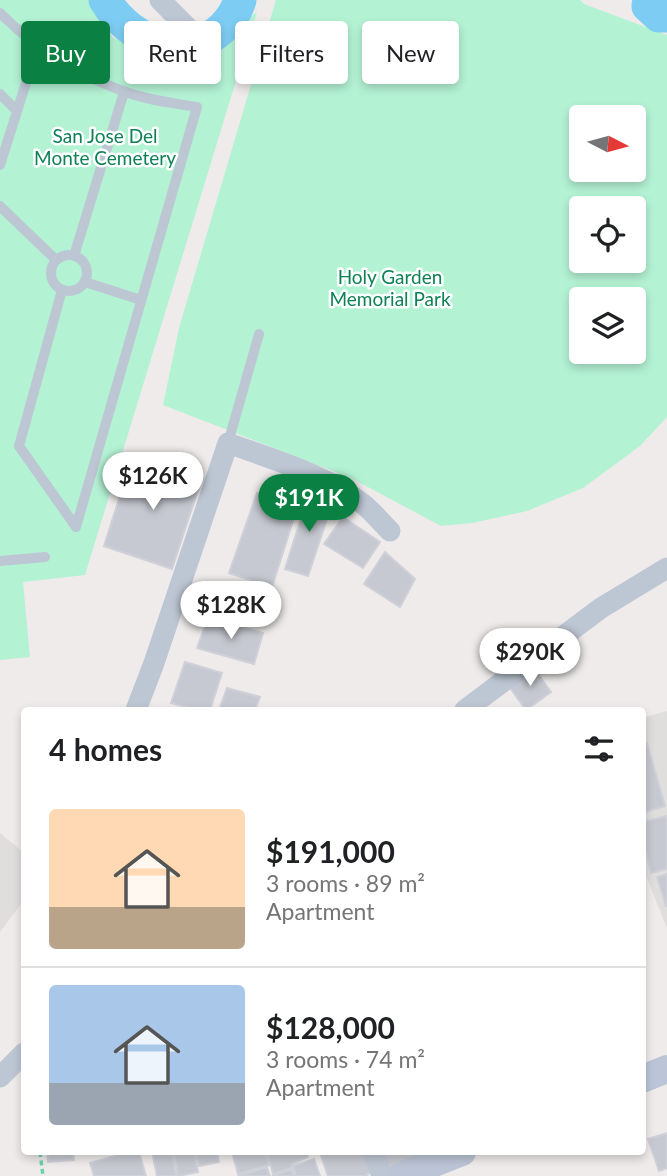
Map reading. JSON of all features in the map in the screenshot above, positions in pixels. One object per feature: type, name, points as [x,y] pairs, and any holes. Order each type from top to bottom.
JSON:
[{"type":"main road","points":[[646,1077],[667,1069]]},
{"type":"main road","points":[[401,1176],[454,1155]]},
{"type":"street","points":[[160,0],[181,21]]},
{"type":"street","points":[[137,707],[228,443],[295,467],[339,488],[364,505],[390,531]]},
{"type":"street","points":[[469,707],[601,608],[667,568]]},
{"type":"street","points":[[0,1077],[21,1056]]},
{"type":"street","points":[[374,1155],[382,1176]]},
{"type":"lane","points":[[0,13],[21,33]]},
{"type":"lane","points":[[0,165],[26,84]]},
{"type":"lane","points":[[62,290],[19,446],[76,527],[197,107],[124,92],[105,84]]},
{"type":"lane","points":[[74,256],[124,92]]},
{"type":"lane","points":[[0,94],[17,111]]},
{"type":"lane","points":[[0,206],[56,260]]},
{"type":"lane","points":[[65,256],[74,256],[86,266],[85,282],[77,289],[62,290],[51,277],[53,265],[56,260],[65,256]]},
{"type":"lane","points":[[85,282],[141,300]]},
{"type":"lane","points":[[228,443],[259,334]]},
{"type":"lane","points":[[0,561],[45,557]]},
{"type":"path","points":[[40,1155],[43,1176]]},
{"type":"shaded area","points":[[667,711],[667,928],[646,876],[646,717]]},
{"type":"shaded area","points":[[0,833],[21,850],[21,904],[0,932]]},
{"type":"green space","name":"San Jose Del Monte Cemetery","points":[[0,0],[92,0],[104,21],[21,21],[21,84],[110,84],[110,33],[113,38],[124,41],[124,84],[221,84],[221,36],[235,27],[235,84],[85,575],[23,582],[30,657],[0,660]]},
{"type":"green space","name":"Holy Garden Memorial Park","points":[[276,0],[580,0],[584,4],[667,35],[667,417],[640,446],[583,488],[527,511],[472,523],[441,526],[351,478],[163,405],[179,328],[251,84],[348,84],[348,21],[270,21]]},
{"type":"green space","name":"San Jose Del Monte Cemetery","points":[[257,12],[254,21],[244,21]]},
{"type":"building","points":[[133,455],[202,478],[172,569],[104,546]]},
{"type":"building","points":[[257,493],[298,505],[272,587],[229,573]]},
{"type":"building","points":[[309,493],[333,501],[308,576],[285,569]]},
{"type":"building","points":[[343,517],[380,542],[363,568],[324,544]]},
{"type":"building","points":[[385,552],[415,579],[400,607],[364,584]]},
{"type":"building","points":[[208,618],[263,633],[254,664],[197,648]]},
{"type":"building","points":[[185,662],[222,673],[211,707],[186,707],[171,703]]},
{"type":"building","points":[[533,667],[551,692],[530,707],[524,707],[508,685]]},
{"type":"building","points":[[227,688],[260,697],[256,707],[220,707]]},
{"type":"building","points":[[646,743],[665,806],[646,812]]},
{"type":"building","points":[[667,816],[667,869],[651,873],[646,852],[646,821]]},
{"type":"building","points":[[667,874],[667,906],[666,906],[657,877]]},
{"type":"building","points":[[667,1133],[667,1168],[659,1171],[648,1139]]},
{"type":"building","points":[[47,1155],[73,1155],[74,1160],[48,1162]]},
{"type":"building","points":[[118,1155],[140,1155],[146,1176],[94,1176],[90,1163]]},
{"type":"building","points":[[153,1155],[172,1155],[176,1176],[157,1176]]},
{"type":"building","points":[[174,1155],[195,1155],[198,1172],[178,1176]]},
{"type":"building","points":[[197,1155],[218,1155],[219,1162],[199,1166]]},
{"type":"building","points":[[233,1155],[266,1155],[269,1165],[238,1174]]},
{"type":"building","points":[[268,1155],[307,1155],[308,1157],[292,1164],[292,1168],[273,1174]]},
{"type":"building","points":[[321,1155],[364,1155],[373,1172],[367,1174],[368,1176],[328,1176]]},
{"type":"building","points":[[381,1155],[416,1155],[417,1158],[386,1168]]},
{"type":"building","points":[[314,1159],[320,1176],[296,1176],[293,1166]]},
{"type":"building","points":[[267,1167],[270,1176],[238,1176]]},
{"type":"building","points":[[292,1169],[294,1176],[272,1176]]},
{"type":"waterway","points":[[105,0],[119,19],[137,33],[178,53],[216,34],[230,19],[240,0]]},
{"type":"waterway","points":[[649,0],[648,6],[659,16],[667,16]]}]
